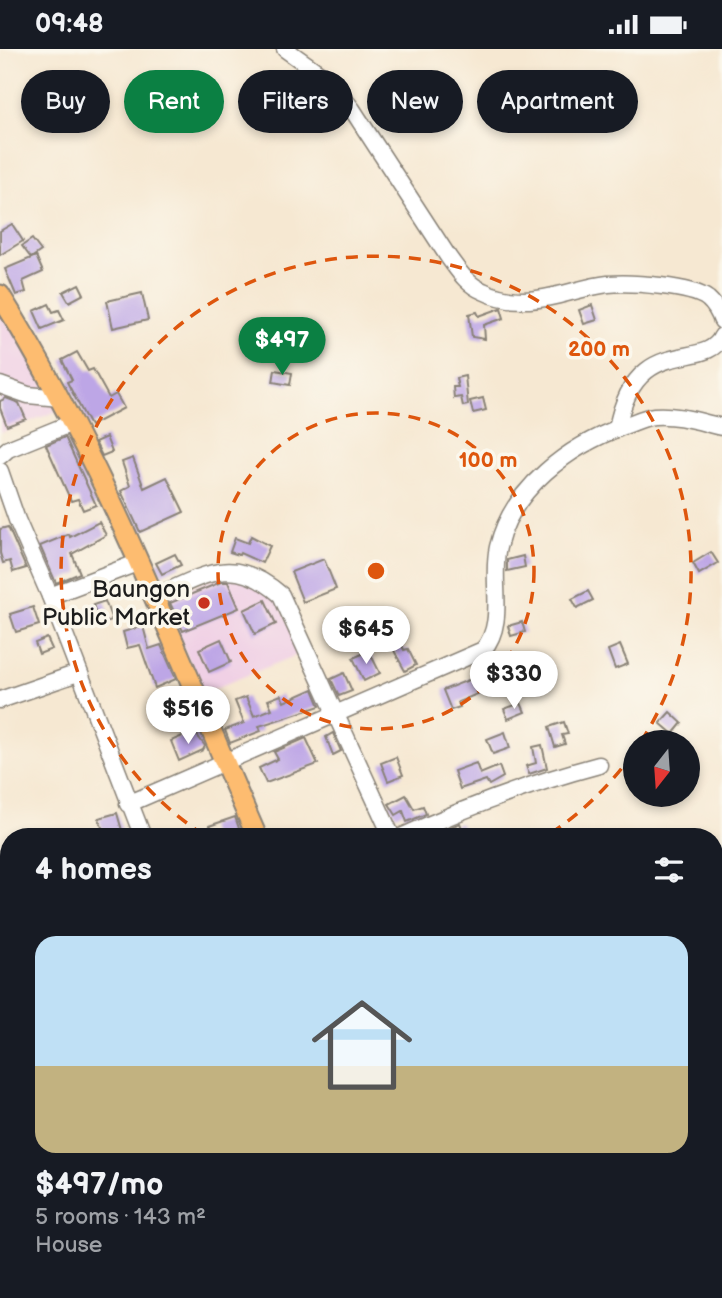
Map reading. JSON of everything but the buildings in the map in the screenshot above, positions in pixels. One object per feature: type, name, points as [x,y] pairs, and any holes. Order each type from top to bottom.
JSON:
[{"type":"main road","points":[[0,295],[72,423],[153,598],[253,828]]},
{"type":"street","points":[[285,49],[330,81],[352,109],[449,258],[465,279],[481,291],[527,300],[611,283],[640,285],[692,292],[707,298],[718,310],[722,321]]},
{"type":"street","points":[[617,429],[622,403],[629,387],[643,372],[657,362],[713,347],[722,336]]},
{"type":"street","points":[[0,385],[36,397],[60,398]]},
{"type":"street","points":[[128,804],[482,650],[494,634],[495,565],[498,546],[511,515],[555,462],[617,429],[652,416],[674,416],[722,427]]},
{"type":"street","points":[[0,456],[8,449],[72,423]]},
{"type":"street","points":[[0,471],[16,520],[50,596],[139,828]]},
{"type":"street","points":[[0,527],[16,520]]},
{"type":"street","points":[[50,596],[137,563]]},
{"type":"street","points":[[153,598],[223,569],[243,572],[268,584],[281,595],[388,828]]},
{"type":"street","points":[[0,700],[78,673]]},
{"type":"street","points":[[420,828],[453,813],[558,776],[599,765]]},
{"type":"shaded area","points":[[0,304],[60,410],[0,433]]},
{"type":"shaded area","points":[[224,574],[244,576],[278,600],[302,653],[203,693],[162,598]]},
{"type":"place","name":"Baungon Public Market","points":[[204,603]]}]
